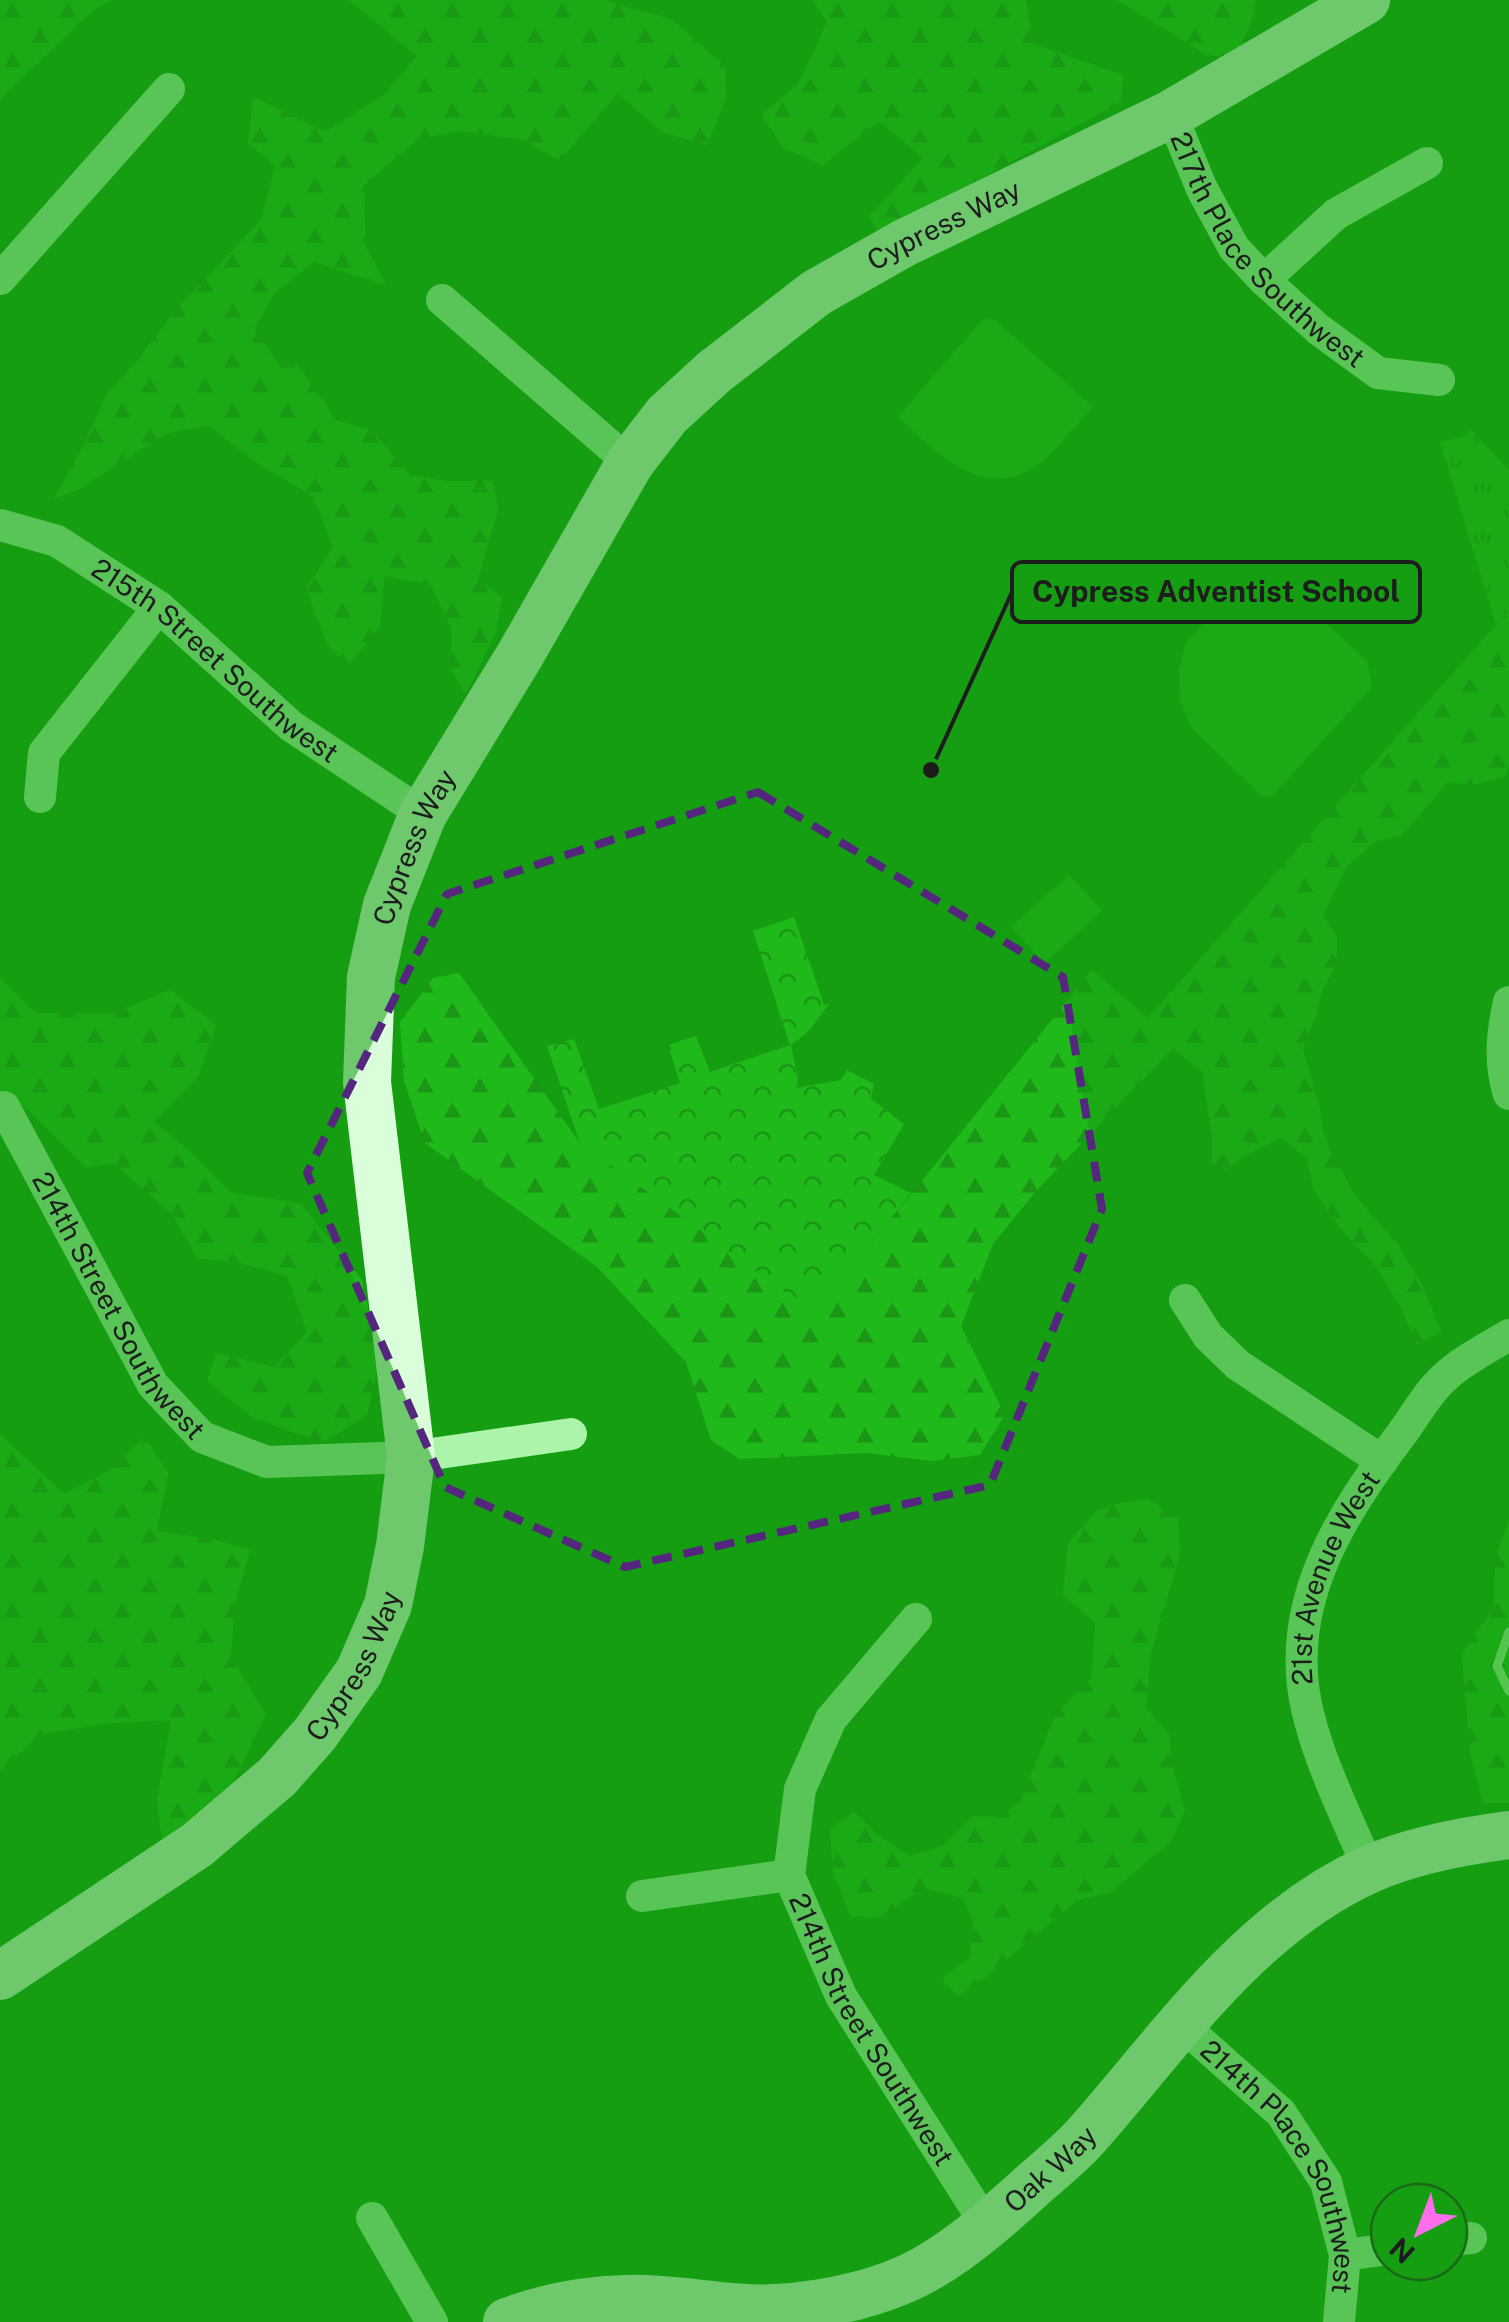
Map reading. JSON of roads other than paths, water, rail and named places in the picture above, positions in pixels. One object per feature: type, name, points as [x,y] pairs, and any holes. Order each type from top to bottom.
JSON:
[{"type":"street","name":"Cypress Way","points":[[0,1976],[197,1845],[276,1777],[315,1734],[359,1672],[388,1605],[400,1546],[410,1457],[367,1082],[371,977],[388,905],[423,814],[630,463],[667,415],[702,382],[816,293],[904,244],[1171,114],[1366,0]]},
{"type":"street","points":[[0,280],[170,88]]},
{"type":"street","name":"217th Place Southwest","points":[[1171,114],[1202,189],[1234,248],[1264,280],[1318,329],[1378,373],[1439,380]]},
{"type":"street","points":[[1264,280],[1336,214],[1427,163]]},
{"type":"street","points":[[442,300],[630,463]]},
{"type":"street","name":"215th Street Southwest","points":[[0,525],[57,541],[159,607],[291,726],[423,814]]},
{"type":"street","points":[[40,797],[44,753],[159,607]]},
{"type":"street","points":[[1509,1002],[1502,1036],[1509,1094]]},
{"type":"street","name":"214th Street Southwest","points":[[4,1107],[153,1385],[202,1437],[267,1462],[410,1457],[571,1434]]},
{"type":"street","points":[[1186,1300],[1208,1336],[1238,1365],[1382,1461]]},
{"type":"street","name":"21st Avenue West","points":[[1369,1869],[1310,1726],[1302,1675],[1304,1625],[1332,1538],[1382,1461],[1444,1377],[1509,1334]]},
{"type":"street","name":"214th Street Southwest","points":[[916,1618],[831,1719],[800,1789],[789,1874],[840,1996],[987,2226]]},
{"type":"street","name":"Oak Way","points":[[507,2322],[567,2305],[626,2298],[774,2315],[879,2288],[927,2268],[987,2226],[1082,2140],[1239,1960],[1282,1922],[1369,1869],[1440,1847],[1509,1835]]},
{"type":"street","points":[[642,1896],[789,1874]]},
{"type":"street","name":"214th Place Southwest","points":[[1182,2025],[1281,2113],[1326,2182],[1345,2256],[1339,2322]]},
{"type":"street","points":[[372,2218],[432,2322]]},
{"type":"street","points":[[1345,2256],[1369,2252]]},
{"type":"waterway","points":[[1509,1632],[1497,1666],[1509,1691]]},
{"type":"place","name":"Cypress Adventist School","points":[[931,770]]}]
